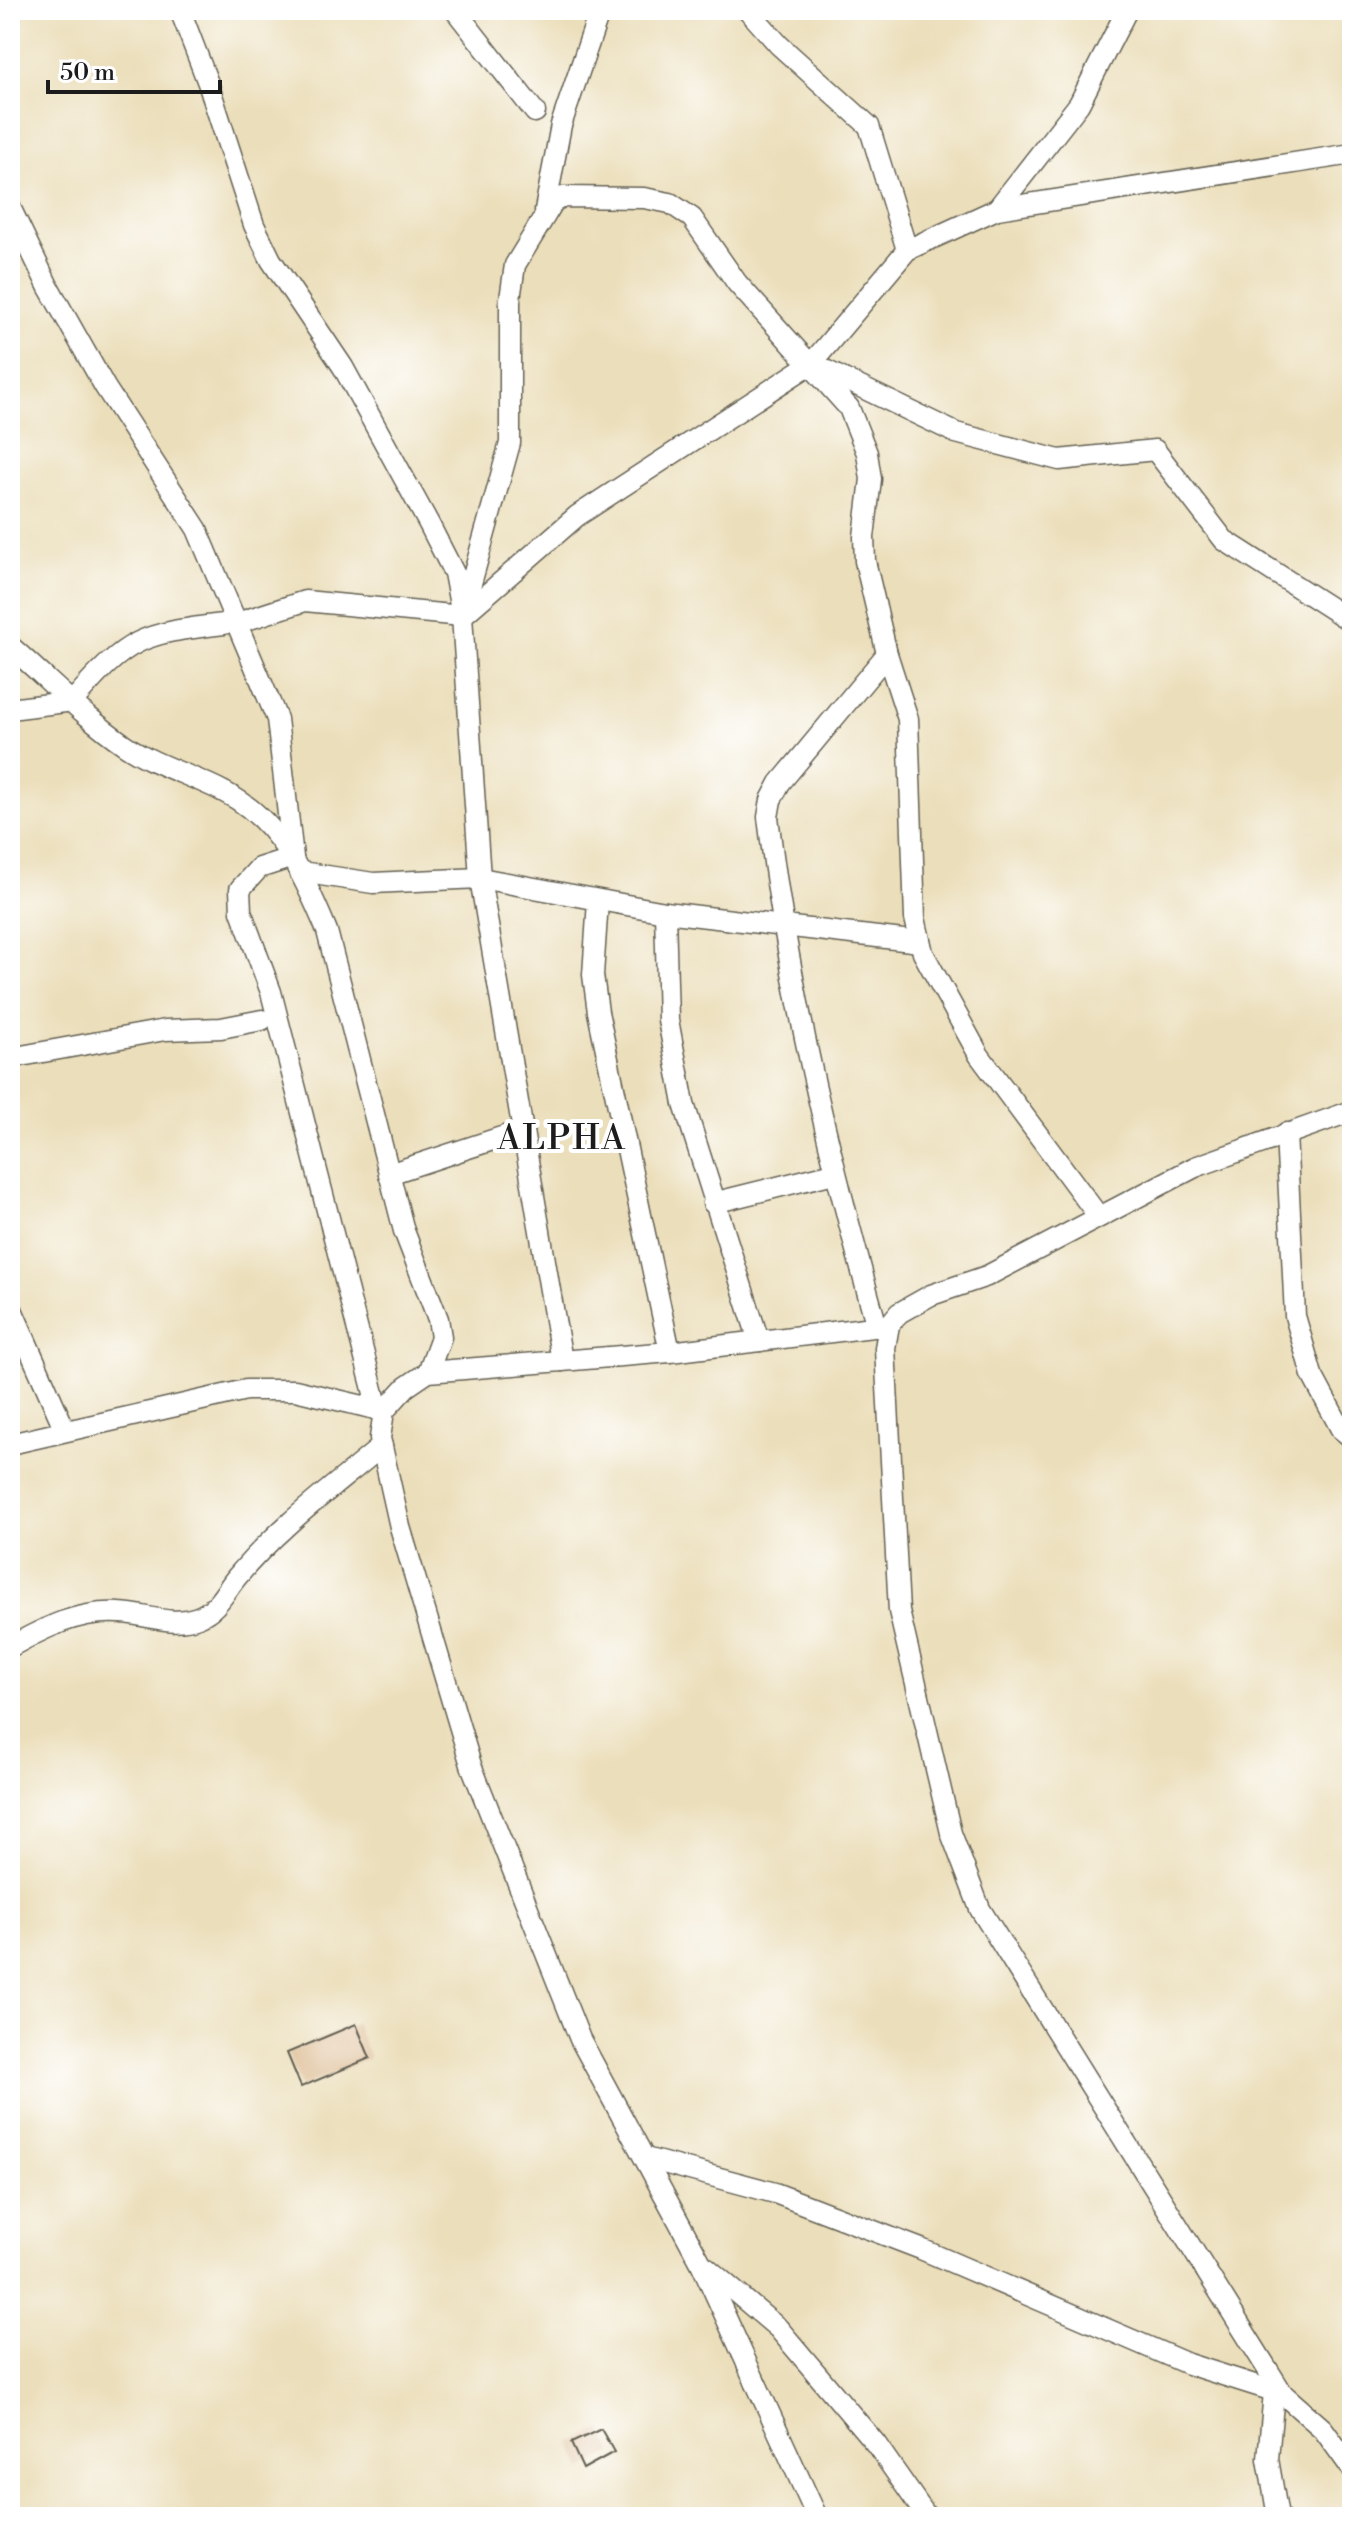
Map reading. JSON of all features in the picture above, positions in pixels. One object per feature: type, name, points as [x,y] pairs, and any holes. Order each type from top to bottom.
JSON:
[{"type":"street","points":[[180,10],[208,83],[254,225],[271,260],[343,367],[454,573],[462,616],[480,878],[562,1361]]},
{"type":"street","points":[[455,10],[535,112]]},
{"type":"street","points":[[462,616],[510,443],[510,299],[515,265],[545,210],[561,125],[600,10]]},
{"type":"street","points":[[748,10],[779,45],[869,126],[907,250]]},
{"type":"street","points":[[997,209],[1079,104],[1127,10]]},
{"type":"street","points":[[10,709],[73,701],[113,655],[158,632],[230,624],[305,601],[462,616],[577,516],[812,363],[907,250],[997,209],[1352,154]]},
{"type":"street","points":[[545,210],[563,197],[644,198],[670,203],[692,218],[737,283],[812,363],[849,408],[867,453],[871,479],[864,537],[865,561],[887,654],[908,719],[915,918],[920,942],[940,988],[979,1055],[1099,1217]]},
{"type":"street","points":[[10,207],[48,286],[105,387],[197,529],[230,624],[277,719],[297,864]]},
{"type":"street","points":[[812,363],[956,433],[1059,460],[1155,450],[1224,540],[1352,622]]},
{"type":"street","points":[[10,646],[124,744],[152,761],[228,793],[265,823],[297,864],[327,931],[415,1265],[438,1319],[441,1337],[428,1372]]},
{"type":"street","points":[[887,654],[780,783],[771,800],[768,817],[781,926],[834,1173],[883,1326],[899,1611],[951,1833],[980,1909],[1279,2393],[1323,2429],[1352,2469]]},
{"type":"street","points":[[817,2517],[701,2263],[580,2039],[471,1765],[400,1527],[382,1446],[381,1410],[271,992],[241,911],[240,889],[259,868],[297,864],[373,883],[480,878],[665,912],[920,942]]},
{"type":"street","points":[[598,901],[593,975],[598,1012],[670,1352]]},
{"type":"street","points":[[665,912],[668,1020],[684,1104],[759,1341]]},
{"type":"street","points":[[10,1058],[165,1030],[221,1028],[262,1020]]},
{"type":"street","points":[[381,1410],[428,1372],[670,1352],[883,1326],[931,1295],[987,1276],[1195,1167],[1352,1111]]},
{"type":"street","points":[[389,1174],[523,1130]]},
{"type":"street","points":[[1286,1133],[1295,1316],[1302,1350],[1341,1429],[1352,1438]]},
{"type":"street","points":[[713,1203],[834,1173]]},
{"type":"street","points":[[10,1305],[65,1430]]},
{"type":"street","points":[[10,1444],[246,1390],[295,1390],[381,1410]]},
{"type":"street","points":[[10,1647],[77,1616],[119,1613],[172,1622],[199,1617],[218,1605],[234,1580],[275,1535],[382,1446]]},
{"type":"street","points":[[645,2158],[789,2199],[1021,2290],[1188,2364],[1279,2393]]},
{"type":"street","points":[[701,2263],[778,2328],[876,2444],[927,2517]]},
{"type":"street","points":[[1278,2517],[1268,2459],[1279,2393]]},
{"type":"building","points":[[356,2024],[370,2058],[301,2087],[287,2053]]},
{"type":"building","points":[[601,2429],[614,2452],[583,2469],[571,2443]]},
{"type":"district","name":"ALPHA","points":[[562,1137]]}]
